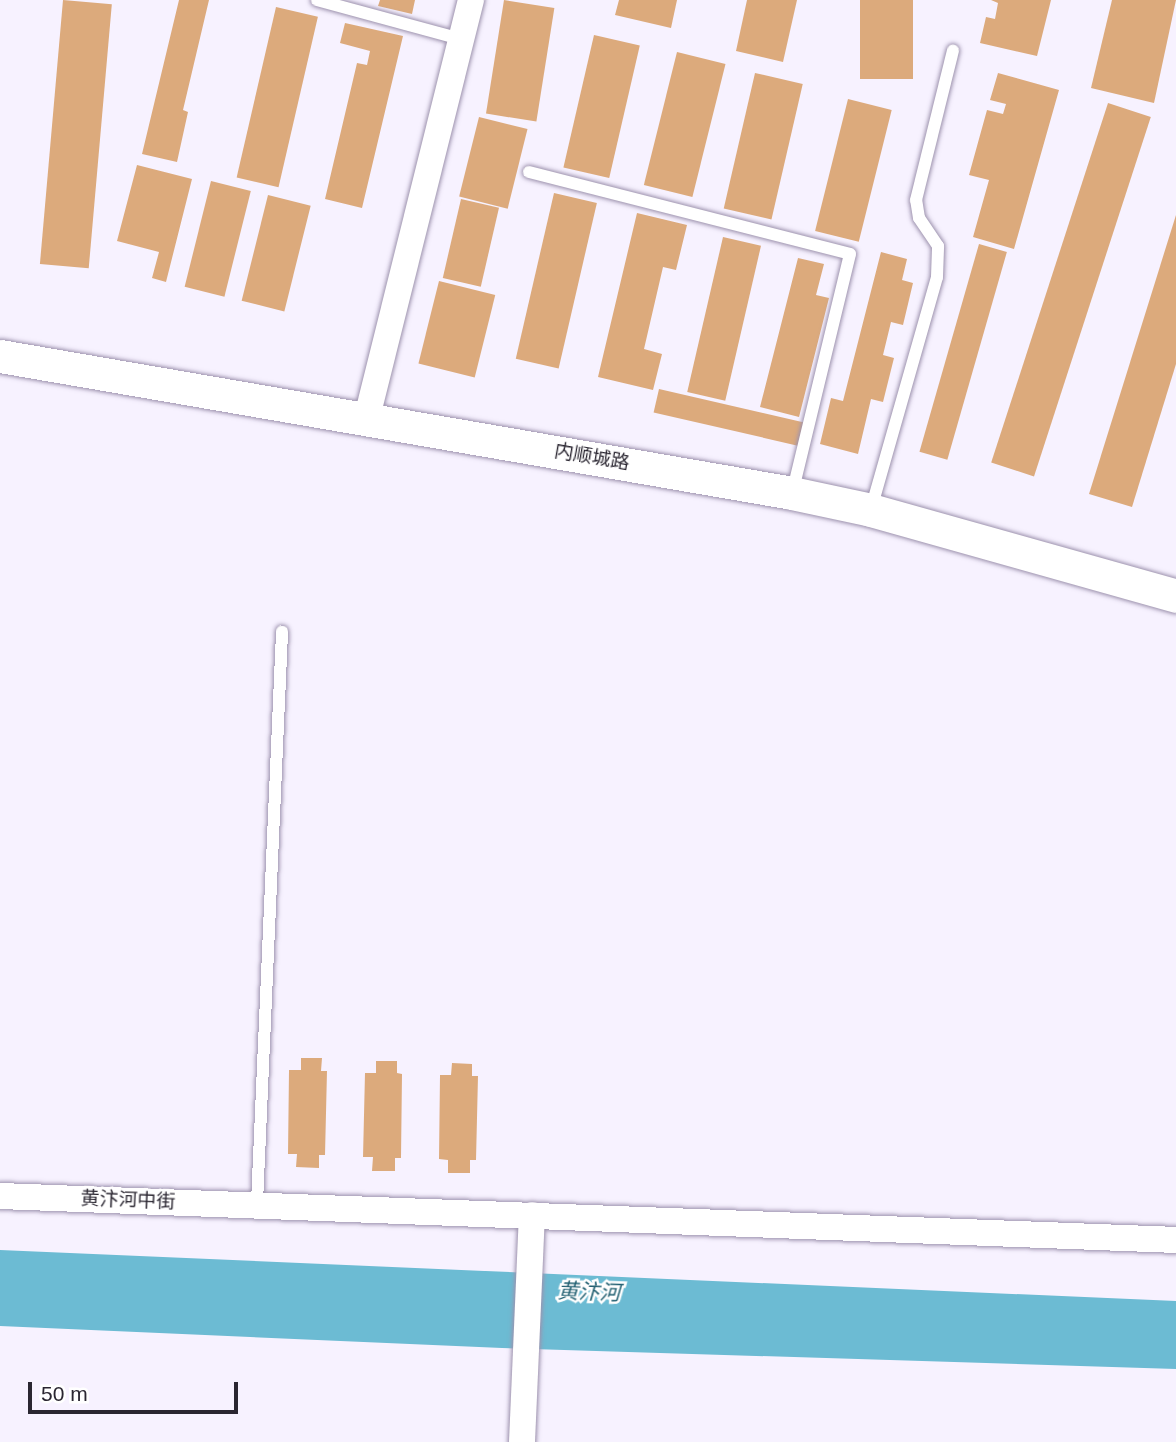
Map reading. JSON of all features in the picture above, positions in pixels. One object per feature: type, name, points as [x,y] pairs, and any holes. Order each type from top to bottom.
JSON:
[{"type":"street","points":[[367,417],[471,0]]},
{"type":"street","name":"内顺城路","points":[[0,356],[367,417],[792,493],[871,510],[1176,596]]},
{"type":"street","name":"黄汴河中街","points":[[0,1196],[257,1203],[1176,1240]]},
{"type":"street","points":[[522,1442],[532,1215]]},
{"type":"lane","points":[[317,0],[461,39]]},
{"type":"lane","points":[[871,510],[937,276],[938,246],[919,218],[916,200],[953,51]]},
{"type":"lane","points":[[529,172],[850,254],[792,493]]},
{"type":"lane","points":[[257,1203],[282,632]]},
{"type":"water","name":"黄汴河","points":[[0,1250],[1176,1301],[1176,1369],[502,1348],[0,1326]]},
{"type":"building","points":[[63,0],[112,4],[89,268],[40,264]]},
{"type":"building","points":[[179,0],[209,0],[183,110],[188,112],[177,162],[142,154]]},
{"type":"building","points":[[380,0],[415,0],[412,14],[378,6]]},
{"type":"building","points":[[504,0],[554,8],[536,122],[486,114]]},
{"type":"building","points":[[619,0],[677,0],[671,28],[615,15]]},
{"type":"building","points":[[747,0],[797,0],[783,62],[736,51]]},
{"type":"building","points":[[860,0],[913,0],[913,79],[860,79]]},
{"type":"building","points":[[991,0],[1051,0],[1037,56],[980,43],[986,17],[995,19],[998,3]]},
{"type":"building","points":[[1112,0],[1176,0],[1154,103],[1091,88]]},
{"type":"building","points":[[276,7],[318,17],[279,187],[237,178]]},
{"type":"building","points":[[345,23],[403,36],[362,208],[325,199],[357,63],[367,65],[370,51],[340,43]]},
{"type":"building","points":[[594,35],[640,46],[609,178],[563,168]]},
{"type":"building","points":[[677,52],[726,64],[692,197],[644,185]]},
{"type":"building","points":[[755,73],[803,84],[771,219],[724,208]]},
{"type":"building","points":[[998,73],[1059,90],[1014,249],[973,237],[989,180],[969,175],[987,110],[1003,114],[1006,104],[990,100]]},
{"type":"building","points":[[848,99],[892,110],[859,242],[815,231]]},
{"type":"building","points":[[1108,103],[1151,117],[1034,476],[991,462]]},
{"type":"building","points":[[479,117],[528,129],[508,209],[459,197]]},
{"type":"building","points":[[137,165],[192,179],[166,282],[152,278],[159,252],[117,241]]},
{"type":"building","points":[[211,181],[251,191],[224,297],[185,287]]},
{"type":"building","points":[[554,193],[597,203],[559,369],[516,359]]},
{"type":"building","points":[[268,195],[311,206],[284,311],[242,301]]},
{"type":"building","points":[[461,199],[499,208],[481,287],[443,278]]},
{"type":"building","points":[[637,213],[687,225],[676,270],[663,267],[644,349],[662,354],[653,390],[598,377]]},
{"type":"building","points":[[1176,215],[1176,364],[1132,507],[1089,494]]},
{"type":"building","points":[[723,237],[761,246],[725,401],[687,392]]},
{"type":"building","points":[[979,244],[1007,252],[947,460],[919,452]]},
{"type":"building","points":[[881,252],[907,259],[902,280],[913,283],[903,325],[891,322],[883,355],[894,358],[883,402],[871,399],[858,454],[820,444],[831,398],[843,401]]},
{"type":"building","points":[[798,258],[824,264],[816,295],[829,298],[799,417],[760,407]]},
{"type":"building","points":[[439,281],[495,295],[475,378],[418,363]]},
{"type":"building","points":[[659,389],[804,423],[799,446],[654,412]]},
{"type":"building","points":[[301,1058],[322,1058],[321,1071],[327,1071],[325,1155],[319,1155],[319,1168],[296,1167],[297,1154],[288,1154],[289,1070],[301,1070]]},
{"type":"building","points":[[376,1061],[397,1061],[397,1073],[402,1074],[401,1158],[395,1158],[395,1171],[372,1171],[373,1157],[363,1157],[365,1073],[376,1073]]},
{"type":"building","points":[[452,1063],[472,1064],[472,1076],[478,1076],[476,1160],[470,1160],[470,1173],[448,1173],[448,1160],[439,1159],[440,1075],[451,1075]]}]
